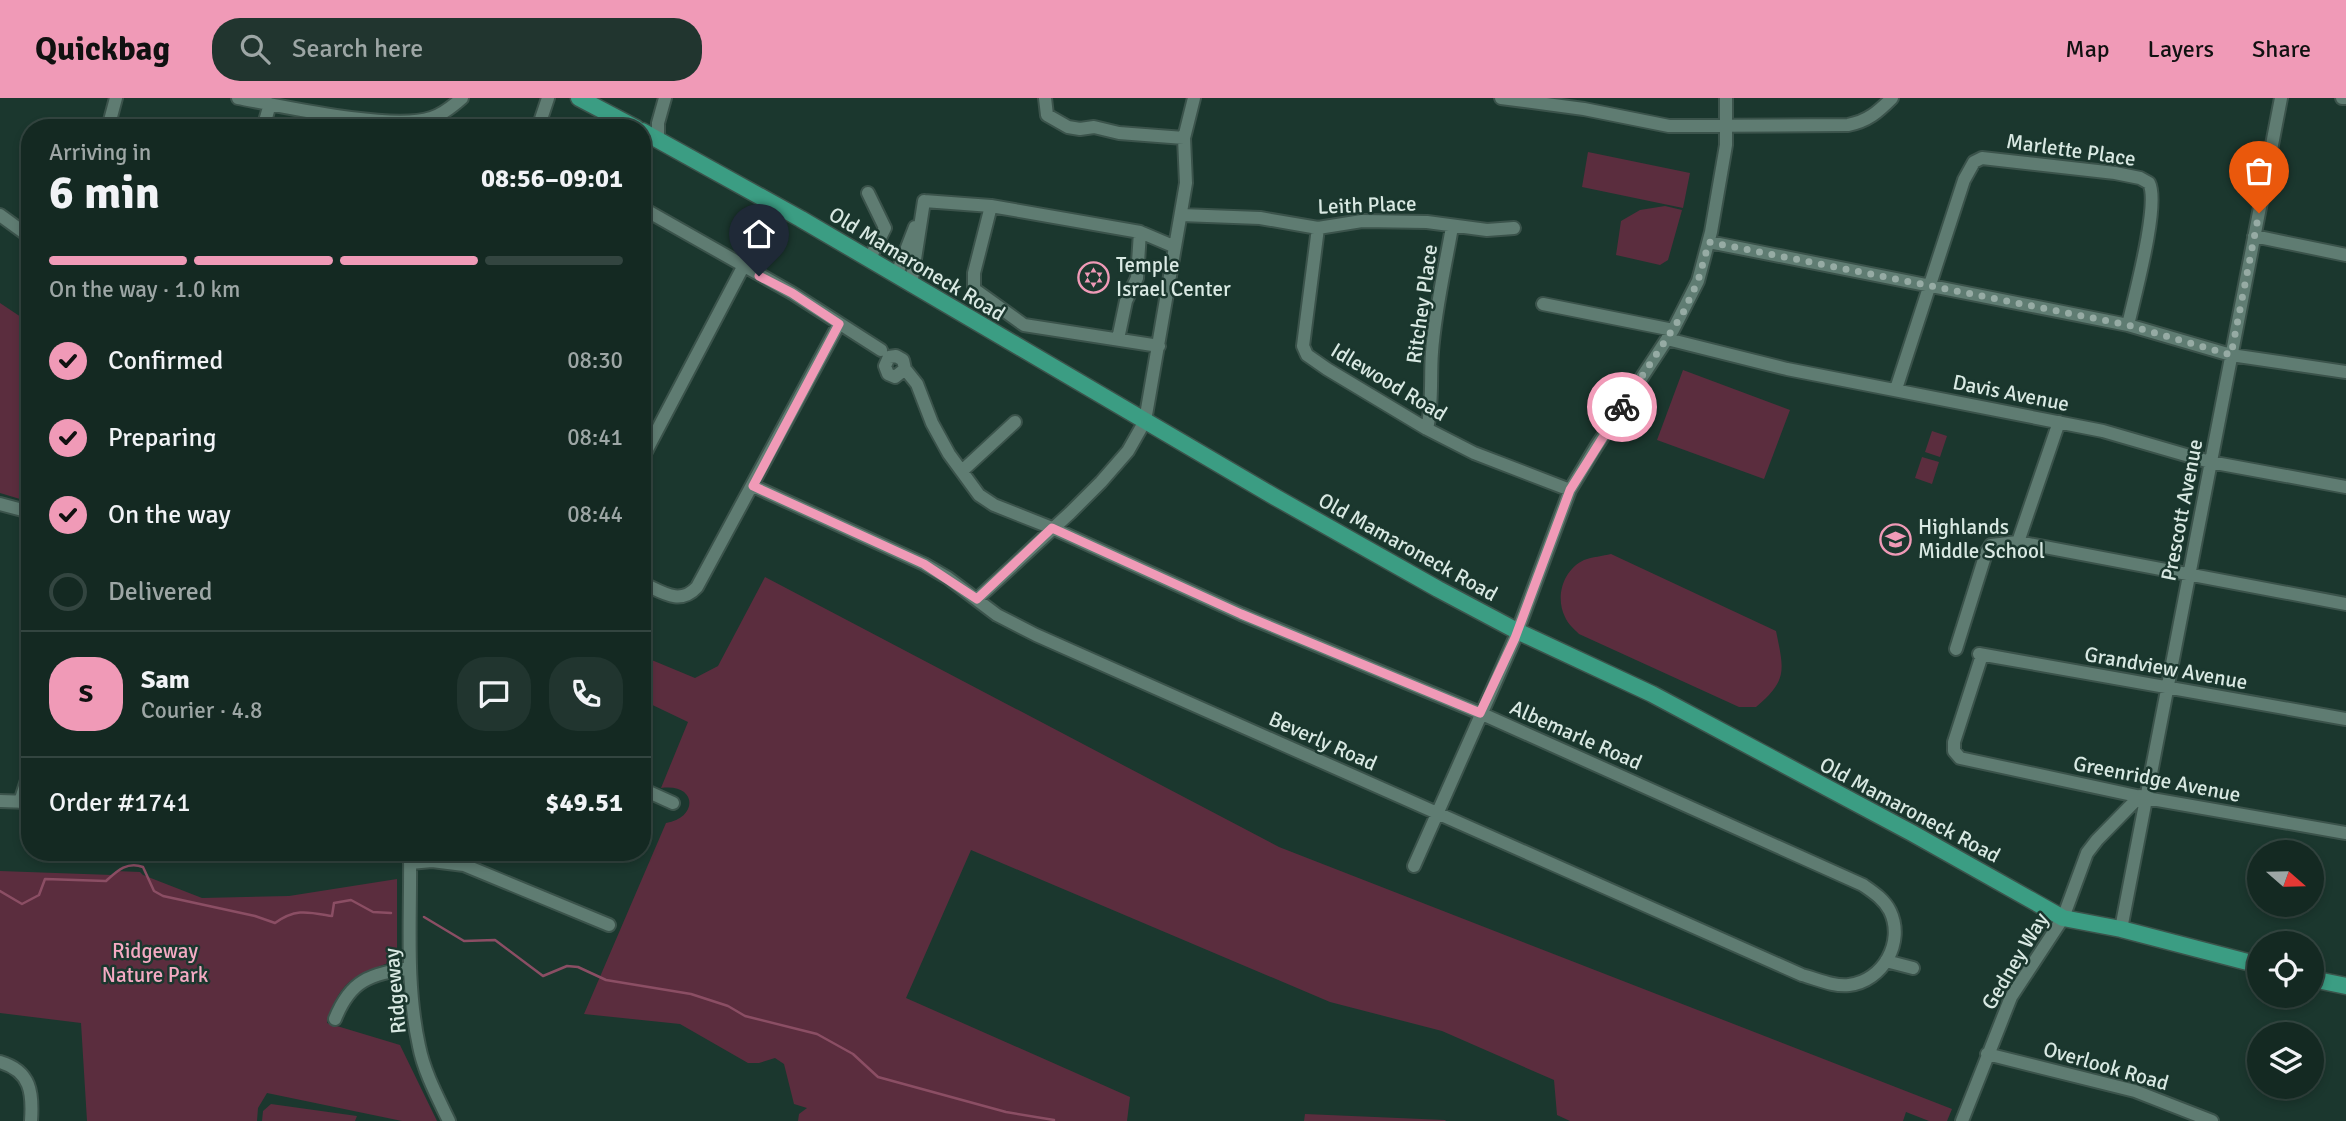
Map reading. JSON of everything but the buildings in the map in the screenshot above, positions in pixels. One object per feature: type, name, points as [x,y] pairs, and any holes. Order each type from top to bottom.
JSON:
[{"type":"main road","points":[[579,98],[619,119]]},
{"type":"main road","name":"Old Mamaroneck Road","points":[[651,136],[726,176],[1438,589],[1517,631],[1652,694],[1912,833],[2063,918],[2121,929],[2247,962]]},
{"type":"main road","points":[[2324,981],[2346,986]]},
{"type":"street","points":[[110,119],[116,98]]},
{"type":"street","points":[[238,98],[363,119]]},
{"type":"street","points":[[428,119],[462,98]]},
{"type":"street","points":[[541,119],[548,98]]},
{"type":"street","points":[[658,140],[657,123],[666,98]]},
{"type":"street","points":[[1045,98],[1047,115],[1068,127],[1094,127],[1119,133],[1184,138]]},
{"type":"street","points":[[977,599],[1070,513],[1128,451],[1145,421],[1173,246],[1186,183],[1184,138],[1194,98]]},
{"type":"street","points":[[1501,98],[1584,109],[1669,126],[1848,125],[1874,115],[1892,98]]},
{"type":"street","points":[[1414,866],[1517,631],[1570,490],[1670,334],[1698,281],[1709,242],[1726,145],[1726,98]]},
{"type":"street","name":"Prescott Avenue","points":[[2121,929],[2143,797],[2168,688],[2281,98]]},
{"type":"street","points":[[266,119],[270,104]]},
{"type":"street","name":"Marlette Place","points":[[1929,286],[1964,180],[1974,162],[1982,158],[2115,173],[2140,178],[2149,183],[2153,196],[2128,325]]},
{"type":"street","points":[[868,193],[885,228],[869,260]]},
{"type":"street","points":[[904,281],[924,201],[991,206],[1140,232],[1173,246]]},
{"type":"street","points":[[991,206],[974,274],[974,289],[1024,325],[1158,346]]},
{"type":"street","points":[[651,213],[792,293],[881,350]]},
{"type":"street","points":[[0,215],[21,230]]},
{"type":"street","name":"Leith Place","points":[[1181,215],[1260,218],[1318,228],[1362,221],[1427,222],[1487,230],[1514,228]]},
{"type":"street","name":"Ritchey Place","points":[[1427,429],[1431,413],[1432,351],[1452,227]]},
{"type":"street","name":"Idlewood Road","points":[[1318,228],[1303,346],[1307,355],[1353,386],[1427,429],[1474,453],[1570,490]]},
{"type":"street","points":[[1118,339],[1126,301],[1137,278],[1140,232]]},
{"type":"street","points":[[2254,236],[2346,255]]},
{"type":"street","points":[[1709,242],[2128,325],[2231,355],[2346,372]]},
{"type":"street","points":[[651,442],[743,267]]},
{"type":"street","points":[[1896,389],[1929,286]]},
{"type":"street","name":"Davis Avenue","points":[[1544,304],[1670,334],[1787,369],[2103,431],[2210,462],[2346,486]]},
{"type":"street","points":[[651,587],[674,596],[690,595],[697,587],[839,324]]},
{"type":"street","name":"Albemarle Road","points":[[905,369],[917,384],[932,423],[962,471],[979,495],[994,505],[1052,528],[1241,614],[1480,713],[1863,885],[1880,897],[1890,911],[1894,925],[1894,943],[1886,961]]},
{"type":"street","points":[[962,471],[1015,422]]},
{"type":"street","points":[[2018,542],[2059,422]]},
{"type":"street","name":"Beverly Road","points":[[753,486],[924,564],[998,615],[1036,635],[1802,975],[1831,984],[1847,985],[1864,982],[1880,970],[1886,961]]},
{"type":"street","points":[[0,505],[21,510]]},
{"type":"street","points":[[1956,649],[1986,552],[1991,545],[2018,542],[2346,604]]},
{"type":"street","name":"Grandview Avenue","points":[[1962,759],[1954,751],[1954,742],[1980,655],[2346,719]]},
{"type":"street","name":"Greenridge Avenue","points":[[1962,759],[2143,797],[2346,833]]},
{"type":"street","points":[[651,793],[673,803]]},
{"type":"street","name":"Gedney Way","points":[[1962,1121],[2011,997],[2063,918],[2087,853],[2097,839],[2143,797]]},
{"type":"street","points":[[0,801],[21,802]]},
{"type":"street","name":"Ridgeway","points":[[411,861],[409,968],[419,1049],[449,1121]]},
{"type":"street","points":[[432,861],[464,865],[609,925]]},
{"type":"street","points":[[1886,961],[1913,968]]},
{"type":"street","points":[[335,1019],[345,999],[361,980],[376,974],[409,968]]},
{"type":"street","name":"Overlook Road","points":[[1987,1054],[2134,1091],[2212,1121]]},
{"type":"street","points":[[0,1062],[20,1073],[30,1086],[33,1098],[31,1121]]},
{"type":"green space","points":[[1588,152],[1690,173],[1683,208],[1582,187]]},
{"type":"green space","points":[[1665,206],[1682,210],[1668,260],[1660,265],[1616,255],[1621,221],[1640,210]]},
{"type":"green space","points":[[0,303],[21,317],[21,499],[0,493]]},
{"type":"green space","points":[[1683,370],[1790,410],[1764,479],[1657,440]]},
{"type":"green space","points":[[1932,431],[1947,436],[1940,457],[1925,452]]},
{"type":"green space","points":[[1922,457],[1939,462],[1932,484],[1915,478]]},
{"type":"green space","points":[[1611,554],[1776,631],[1782,665],[1774,689],[1756,707],[1739,707],[1579,634],[1568,622],[1562,609],[1561,593],[1566,577],[1584,560]]},
{"type":"green space","points":[[765,577],[1279,847],[1952,1109],[1947,1121],[1929,1121],[1906,1112],[1903,1121],[1570,1121],[1557,1115],[1554,1080],[1442,1031],[1330,1002],[971,850],[906,998],[1130,1097],[1127,1121],[798,1121],[799,1114],[807,1108],[794,1104],[784,1064],[775,1058],[748,1063],[680,1024],[584,1014],[666,823],[684,815],[688,808],[687,796],[682,791],[661,788],[688,722],[651,704],[651,660],[695,678],[718,666]]},
{"type":"green space","name":"Ridgeway Nature Park","points":[[0,871],[112,875],[116,871],[140,872],[202,898],[289,896],[397,879],[397,960],[361,974],[344,987],[327,1023],[400,1045],[437,1121],[402,1121],[267,1093],[258,1108],[257,1121],[87,1121],[81,1023],[0,1013]]},
{"type":"green space","points":[[271,1104],[357,1116],[355,1121],[262,1121],[263,1111]]},
{"type":"green space","points":[[1305,1114],[1445,1120],[1446,1121],[1304,1121]]},
{"type":"waterway","points":[[0,891],[22,904],[39,895],[45,879],[106,881],[123,868],[137,865],[143,867],[154,891],[163,896],[255,916],[275,923],[296,913],[332,916],[334,903],[351,900],[373,912],[391,913]]},
{"type":"waterway","points":[[424,917],[464,941],[495,940],[543,976],[567,966],[578,967],[606,980],[691,994],[728,1006],[745,1016],[817,1034],[853,1054],[878,1077],[1006,1112],[1054,1120]]},
{"type":"way so far","points":[[1622,407],[1682,315],[1698,281],[1709,242],[2128,325],[2231,355],[2259,213]]},
{"type":"place","name":"Temple Israel Center","points":[[1093,277]]},
{"type":"place","name":"Highlands Middle School","points":[[1895,539]]},
{"type":"route","points":[[759,276],[792,293],[839,324],[753,486],[924,564],[977,599],[1052,528],[1241,614],[1480,713],[1515,638],[1570,490],[1622,407]]}]
